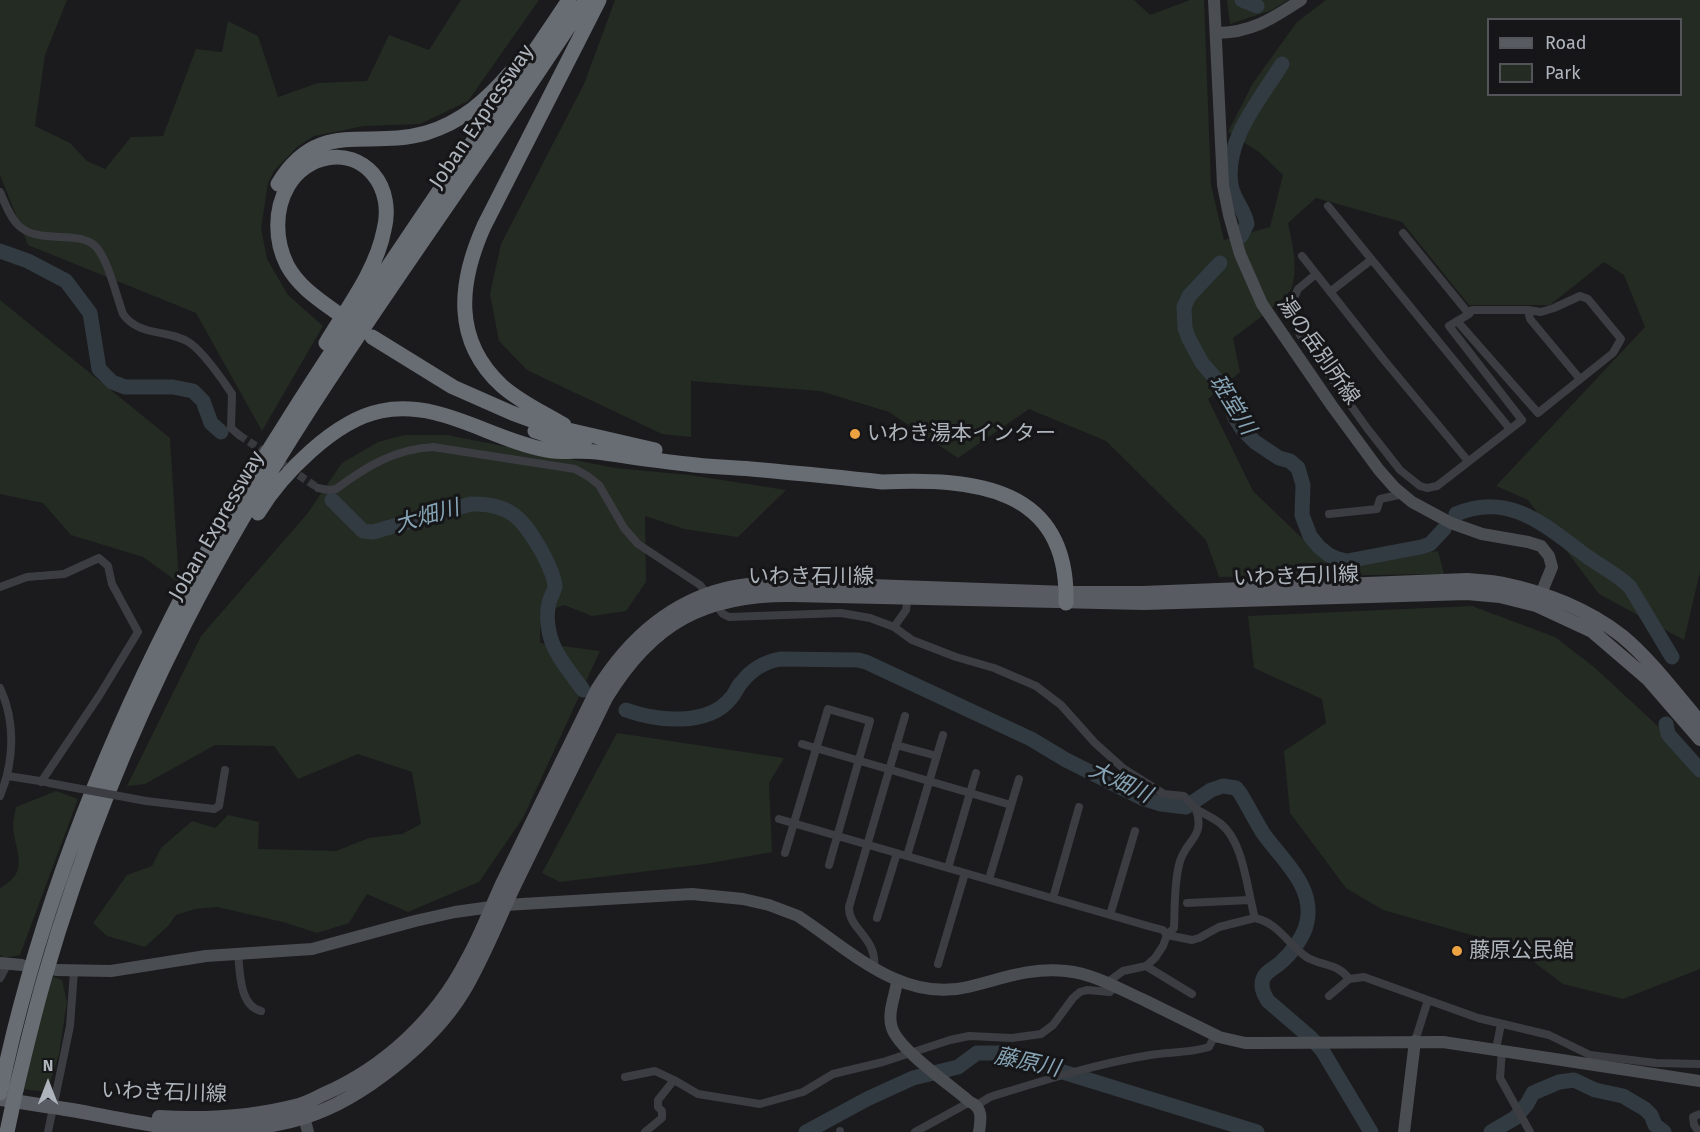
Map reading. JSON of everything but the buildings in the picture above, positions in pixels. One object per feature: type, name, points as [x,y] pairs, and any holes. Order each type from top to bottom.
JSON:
[{"type":"highway","points":[[239,497],[371,267],[382,241],[386,220],[386,207],[380,184],[367,168],[340,157],[313,162],[296,176],[283,196],[278,227],[280,246],[288,266],[300,283],[333,317],[294,291],[284,279],[272,250],[269,237],[270,210],[277,186],[284,175],[299,157],[320,145],[350,139],[424,134],[453,123],[466,115],[493,93],[515,67],[559,0]]},
{"type":"highway","name":"Joban Expressway","points":[[7,1132],[4,1093],[42,932],[85,810],[117,734],[172,617],[239,497],[326,360],[568,0]]},
{"type":"highway","name":"Joban Expressway","points":[[4,1093],[74,883],[127,748],[158,677],[214,569],[338,367],[586,0]]},
{"type":"highway","points":[[575,430],[510,392],[485,367],[469,334],[465,314],[465,288],[474,248],[484,226],[599,0]]},
{"type":"highway","points":[[594,452],[481,410],[414,376],[369,341],[485,402],[542,424],[575,430],[625,445],[668,453],[883,473],[908,481]]},
{"type":"highway","points":[[158,677],[265,501],[318,444],[352,420],[381,411],[409,408],[460,420],[497,435],[561,452],[594,452],[690,465],[882,482],[908,481],[998,491],[1021,501],[1041,519],[1055,540],[1067,598]]},
{"type":"main road","name":"いわき石川線","points":[[4,1093],[70,1110],[189,1119],[230,1118],[303,1111],[368,1071],[422,1024],[447,993],[467,961],[498,906],[597,690],[613,665],[637,638],[668,614],[711,599],[726,588],[786,583],[908,593],[1067,598],[1467,580],[1502,583],[1539,599],[1592,616],[1622,636],[1700,722]]},
{"type":"main road","name":"いわき石川線","points":[[1539,599],[1592,631],[1648,679],[1700,739]]},
{"type":"street","name":"湯の岳別所線","points":[[1215,0],[1223,185],[1228,215],[1240,254],[1262,304],[1379,470],[1412,502],[1451,523],[1482,534],[1541,546],[1549,556],[1552,567],[1539,599]]},
{"type":"street","points":[[1216,33],[1235,33],[1249,29],[1301,0]]},
{"type":"street","points":[[0,192],[13,219],[30,234],[80,240],[96,247],[102,257],[123,314],[128,320],[137,327],[180,338],[190,343],[232,394],[231,428],[239,435]]},
{"type":"street","points":[[1328,206],[1510,429]]},
{"type":"street","points":[[1403,232],[1469,314]]},
{"type":"street","points":[[1302,256],[1468,461]]},
{"type":"street","points":[[1330,292],[1371,260]]},
{"type":"street","points":[[1316,274],[1298,289],[1289,310],[1300,335],[1400,470],[1426,488],[1437,486],[1522,420],[1449,326],[1457,321],[1469,314],[1472,309],[1528,309],[1541,312],[1554,309],[1580,296],[1588,299],[1621,339],[1613,353],[1538,413],[1457,321]]},
{"type":"street","points":[[1528,309],[1530,319],[1580,379]]},
{"type":"street","points":[[1355,437],[1367,428]]},
{"type":"street","points":[[318,488],[336,489],[392,454],[412,448],[433,447],[574,469],[599,485],[624,528],[638,544],[700,585],[723,614],[729,617],[841,613],[870,618],[894,627],[912,640],[956,657],[994,668],[1036,686],[1061,705],[1095,743],[1124,769],[1164,794],[1184,796],[1196,808],[1222,825],[1234,841],[1242,861],[1256,918]]},
{"type":"street","points":[[1329,514],[1377,508],[1380,499],[1403,494]]},
{"type":"street","points":[[0,587],[27,577],[64,574],[99,558],[108,566],[112,584],[138,632],[45,782]]},
{"type":"street","points":[[894,627],[906,610],[908,593]]},
{"type":"street","points":[[0,688],[4,696],[12,733],[8,776],[0,796]]},
{"type":"street","points":[[785,853],[828,709],[870,721],[829,865]]},
{"type":"street","points":[[874,968],[873,949],[848,912],[905,716]]},
{"type":"street","points":[[907,856],[943,735]]},
{"type":"street","points":[[802,744],[1011,805]]},
{"type":"street","points":[[896,745],[937,756]]},
{"type":"street","points":[[8,776],[146,801],[214,809],[219,806],[225,770]]},
{"type":"street","points":[[948,868],[976,774]]},
{"type":"street","points":[[989,879],[1019,779]]},
{"type":"street","points":[[1053,898],[1079,807]]},
{"type":"street","points":[[625,1077],[656,1071],[698,1094],[760,1104],[803,1092],[833,1074],[912,1054],[969,1036],[1012,1038],[1041,1034],[1053,1025],[1080,992],[1087,990],[1110,992],[1112,984],[1123,971],[1146,966],[1159,952],[1167,934],[1174,928],[1176,883],[1180,860],[1198,833],[1200,824],[1196,808]]},
{"type":"street","points":[[779,819],[1163,930],[1167,934],[1186,939],[1199,938],[1219,927],[1256,918],[1271,924],[1295,947],[1314,960],[1340,969],[1349,979]]},
{"type":"street","points":[[1110,915],[1135,831]]},
{"type":"street","points":[[877,918],[897,853]]},
{"type":"street","points":[[938,964],[965,873]]},
{"type":"street","points":[[56,970],[111,971],[206,956],[312,949],[415,921],[498,906],[692,894],[769,904],[798,916],[897,982],[932,991],[967,987],[1022,972],[1064,971],[1084,974],[1112,984],[1215,1035],[1245,1043],[1443,1042],[1700,1081]]},
{"type":"street","points":[[1186,903],[1250,900]]},
{"type":"street","points":[[238,953],[246,1000],[251,1007],[261,1011]]},
{"type":"street","points":[[0,978],[4,963],[22,965]]},
{"type":"street","points":[[1146,966],[1192,994]]},
{"type":"street","points":[[48,1132],[70,1026],[74,971]]},
{"type":"street","points":[[1329,996],[1349,979],[1364,977],[1478,1018],[1549,1035],[1590,1054],[1656,1063],[1700,1064]]},
{"type":"street","points":[[897,982],[890,1017],[892,1028],[912,1054],[974,1103],[980,1111],[979,1132]]},
{"type":"street","points":[[1404,1132],[1415,1041],[1428,1000]]},
{"type":"street","points":[[1501,1024],[1500,1078],[1530,1132]]},
{"type":"street","points":[[915,1132],[990,1097],[1091,1068],[1150,1055],[1209,1047],[1215,1035]]},
{"type":"street","points":[[645,1132],[662,1118],[658,1100],[674,1080]]},
{"type":"street","points":[[303,1111],[308,1132]]},
{"type":"street","points":[[1699,1132],[1694,1125],[1693,1117],[1700,1114]]},
{"type":"green space","points":[[0,0],[67,0],[45,55],[35,126],[70,143],[87,161],[105,169],[131,137],[163,136],[196,49],[222,52],[228,21],[258,36],[278,97],[318,83],[367,81],[389,35],[429,50],[461,0],[539,0],[468,101],[420,124],[364,126],[314,136],[297,147],[274,171],[268,183],[261,228],[267,259],[288,295],[323,326],[262,431],[196,313],[28,245],[0,175]]},
{"type":"green space","points":[[615,0],[1134,0],[1150,15],[1190,0],[1204,0],[1211,185],[1224,240],[1270,227],[1283,175],[1259,152],[1228,132],[1253,83],[1297,22],[1326,0],[1700,0],[1700,572],[1684,640],[1599,594],[1528,500],[1496,486],[1645,327],[1624,275],[1604,262],[1550,305],[1469,305],[1402,222],[1316,198],[1288,223],[1295,264],[1291,289],[1274,306],[1233,338],[1240,372],[1208,399],[1253,491],[1327,562],[1438,551],[1444,574],[1219,577],[1206,540],[1106,441],[1029,409],[958,458],[889,412],[820,391],[691,381],[691,437],[662,434],[527,370],[499,341],[490,294],[501,244],[584,84]]},
{"type":"green space","points":[[1227,0],[1288,0],[1272,10],[1230,24]]},
{"type":"green space","points":[[0,300],[170,438],[179,583],[143,557],[71,535],[43,503],[0,494]]},
{"type":"green space","points":[[404,435],[447,435],[615,468],[690,475],[786,490],[738,537],[684,529],[645,516],[646,582],[626,611],[592,616],[564,605],[540,614],[540,643],[600,651],[523,818],[479,882],[408,912],[367,894],[349,923],[317,933],[283,922],[217,907],[195,909],[176,915],[168,926],[145,947],[107,936],[93,923],[127,875],[152,866],[161,848],[192,821],[215,828],[228,815],[259,822],[258,849],[336,851],[369,838],[402,834],[421,824],[412,772],[358,754],[298,779],[274,746],[215,745],[145,784],[127,786],[201,636],[307,514],[342,463],[378,442]]},
{"type":"green space","points":[[1472,606],[1555,637],[1594,667],[1700,765],[1700,969],[1623,999],[1563,984],[1514,947],[1383,910],[1346,888],[1290,813],[1284,751],[1326,723],[1322,699],[1254,668],[1248,616]]},
{"type":"green space","points":[[617,733],[784,758],[769,783],[772,852],[705,864],[560,882],[542,873]]},
{"type":"green space","points":[[56,791],[78,799],[20,955],[5,958],[0,955],[0,888],[10,882],[18,868],[19,861],[13,826],[16,807]]},
{"type":"green space","points":[[52,976],[62,980],[67,1002],[59,1054],[47,1092],[21,1089]]},
{"type":"waterway","name":"斑堂川","points":[[1242,0],[1257,6]]},
{"type":"waterway","name":"斑堂川","points":[[1241,236],[1247,224],[1231,185],[1230,168],[1233,152],[1238,136],[1254,106],[1282,64]]},
{"type":"waterway","name":"大畑川","points":[[0,251],[28,261],[66,281],[90,313],[99,369],[112,382],[125,387],[173,387],[193,391],[203,401],[211,423],[221,432]]},
{"type":"waterway","name":"斑堂川","points":[[1220,263],[1189,296],[1184,307],[1185,328],[1202,363],[1223,387],[1235,418],[1243,430],[1255,442],[1279,458],[1290,461],[1298,468],[1303,485],[1302,515],[1310,536],[1319,547],[1329,555],[1347,561],[1421,547],[1430,544],[1444,529]]},
{"type":"waterway","name":"大畑川","points":[[332,500],[363,531],[373,532],[471,504],[496,506],[514,515],[529,530],[552,573],[555,586],[549,603],[548,628],[554,647],[583,690]]},
{"type":"waterway","name":"斑堂川","points":[[1456,514],[1475,508],[1493,507],[1510,509],[1541,523],[1630,587],[1672,657]]},
{"type":"waterway","name":"大畑川","points":[[626,710],[666,719],[696,717],[709,714],[721,707],[749,674],[769,662],[780,659],[858,660],[1031,739],[1066,760],[1142,798],[1161,804],[1186,807],[1211,790],[1223,786],[1236,788],[1263,833],[1295,874],[1306,897],[1308,909],[1307,922],[1296,945],[1284,960],[1264,977],[1262,982],[1264,994],[1268,1001],[1322,1050],[1371,1132]]},
{"type":"waterway","name":"斑堂川","points":[[1666,724],[1668,734],[1700,770]]},
{"type":"waterway","name":"藤原川","points":[[806,1132],[867,1099],[913,1078],[958,1067],[977,1053],[1007,1053],[1027,1058],[1050,1068],[1257,1132]]},
{"type":"waterway","name":"藤原川","points":[[1491,1132],[1515,1118],[1533,1093],[1559,1082],[1574,1080],[1595,1090],[1623,1096],[1645,1109],[1651,1115],[1655,1125],[1664,1132]]},
{"type":"tunnel","points":[[331,321],[367,345]]},
{"type":"tunnel","points":[[239,435],[318,488]]},
{"type":"place","name":"いわき湯本インター","points":[[855,434]]},
{"type":"place","name":"藤原公民館","points":[[1457,951]]}]
